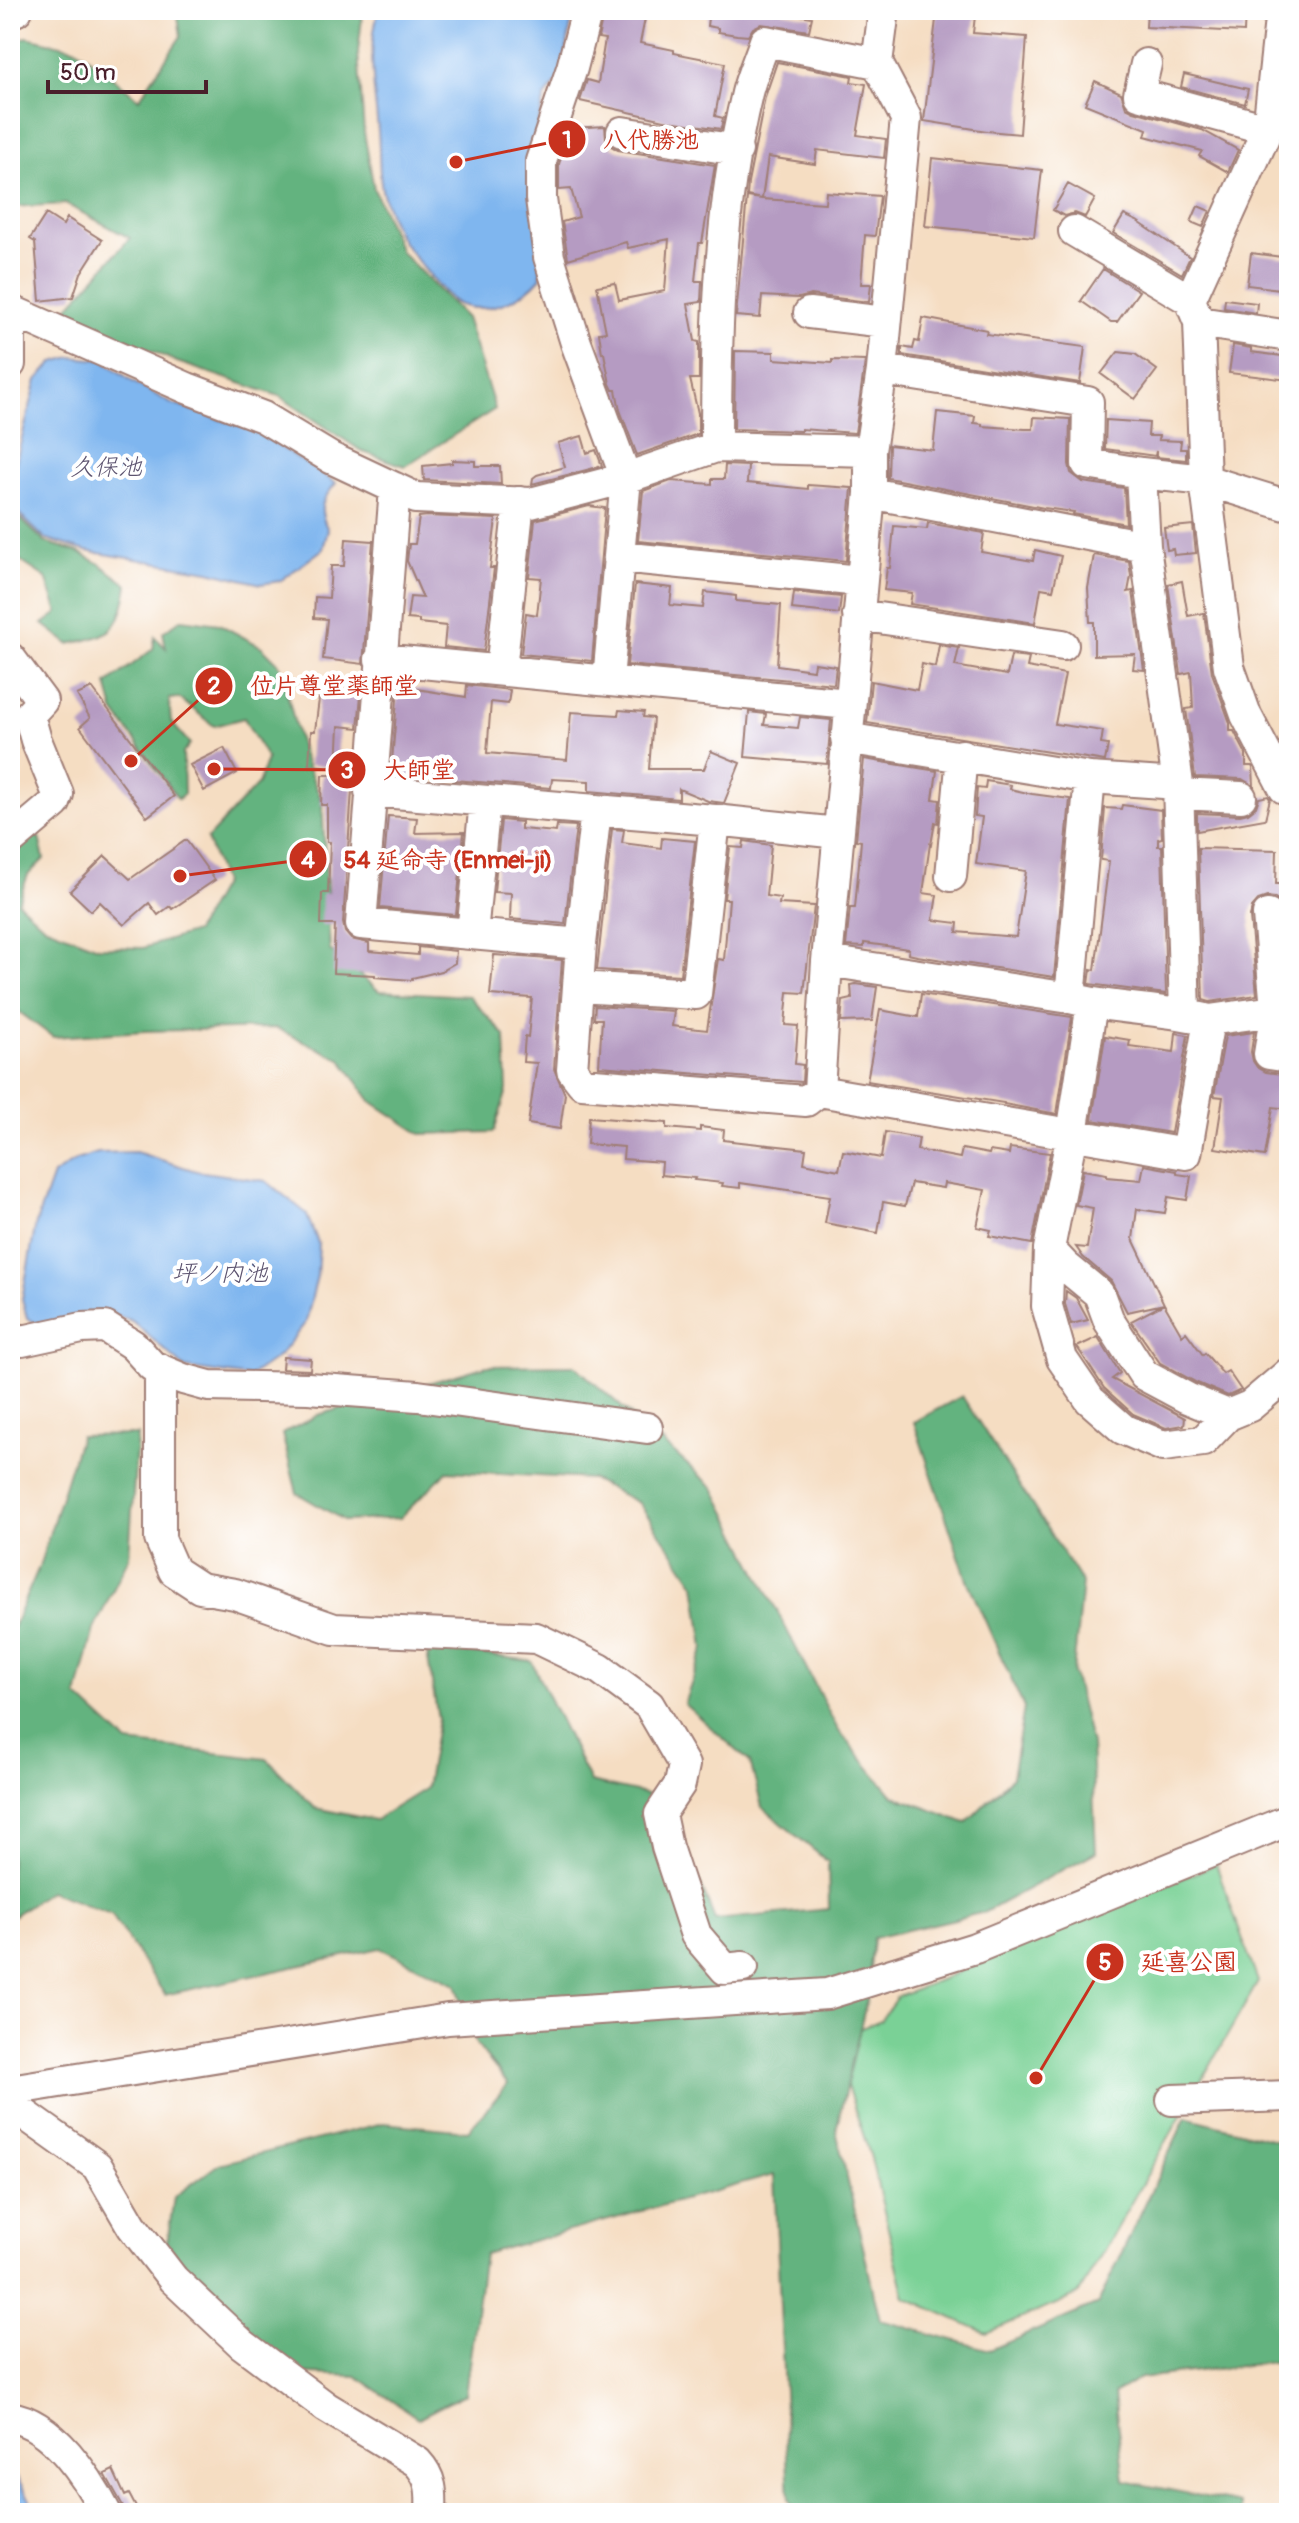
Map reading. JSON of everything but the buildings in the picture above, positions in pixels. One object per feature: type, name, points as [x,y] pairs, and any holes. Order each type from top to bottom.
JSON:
[{"type":"street","points":[[10,13],[17,10]]},
{"type":"street","points":[[819,1091],[846,738],[870,493],[870,451],[882,370],[906,118],[877,63],[884,10]]},
{"type":"street","points":[[1281,10],[1275,118],[1194,311],[1205,480],[1229,667],[1246,715],[1284,788]]},
{"type":"street","points":[[585,14],[541,161],[541,199],[549,257],[576,343],[626,478],[608,680]]},
{"type":"street","points":[[716,447],[720,270],[747,91],[765,41],[877,63]]},
{"type":"street","points":[[1146,64],[1139,94],[1275,118]]},
{"type":"street","points":[[622,132],[737,150]]},
{"type":"street","points":[[1074,231],[1194,311],[1289,336]]},
{"type":"street","points":[[10,364],[10,310],[187,388],[263,417],[331,458],[416,498],[531,503],[626,478],[716,447],[870,451]]},
{"type":"street","points":[[809,313],[885,322]]},
{"type":"street","points":[[882,370],[1088,402],[1087,464],[1205,480],[1289,506]]},
{"type":"street","points":[[596,810],[581,944],[572,1070],[582,1083],[806,1101],[819,1091],[1186,1154],[1197,1016],[1179,789],[1145,546],[1141,473]]},
{"type":"street","points":[[395,488],[361,924],[581,944]]},
{"type":"street","points":[[870,493],[1145,546]]},
{"type":"street","points":[[501,670],[519,502]]},
{"type":"street","points":[[620,557],[860,581]]},
{"type":"street","points":[[858,615],[1063,645]]},
{"type":"street","points":[[10,658],[42,701],[29,715],[58,794],[55,803],[10,841]]},
{"type":"street","points":[[380,659],[849,704]]},
{"type":"street","points":[[846,738],[1090,778],[1241,797]]},
{"type":"street","points":[[951,876],[962,755]]},
{"type":"street","points":[[1090,778],[1072,1134],[1049,1249],[1047,1306],[1062,1359],[1090,1400],[1123,1429],[1163,1446],[1203,1441],[1228,1415],[1250,1406],[1289,1373]]},
{"type":"street","points":[[370,791],[838,833]]},
{"type":"street","points":[[472,934],[485,801]]},
{"type":"street","points":[[578,987],[696,994],[715,820]]},
{"type":"street","points":[[1268,915],[1283,1010],[1269,1054],[1289,1057]]},
{"type":"street","points":[[827,961],[1197,1016],[1283,1010]]},
{"type":"street","points":[[1049,1249],[1099,1294],[1109,1321],[1144,1375],[1228,1415]]},
{"type":"street","points":[[12,1338],[22,1341],[82,1328],[105,1327],[133,1345],[152,1366],[209,1386],[308,1388],[418,1396],[647,1428]]},
{"type":"street","points":[[160,1369],[160,1539],[174,1571],[200,1588],[235,1594],[334,1629],[536,1638],[600,1669],[649,1705],[684,1765],[680,1784],[660,1814],[667,1847],[696,1935],[725,1969],[743,1967]]},
{"type":"street","points":[[10,2090],[448,2019],[827,1994],[975,1948],[1289,1820]]},
{"type":"street","points":[[1172,2100],[1289,2096]]},
{"type":"street","points":[[10,2104],[97,2166],[132,2226],[173,2279],[242,2344],[326,2407],[417,2462],[429,2475],[431,2513]]},
{"type":"street","points":[[10,2417],[47,2433],[73,2462],[106,2513]]},
{"type":"green space","points":[[177,10],[363,10],[358,52],[364,132],[374,189],[400,251],[466,318],[495,409],[405,466],[363,452],[279,396],[177,362],[64,312],[130,238],[66,204],[10,207],[10,41],[27,37],[78,49],[139,99],[181,36]]},
{"type":"green space","points":[[10,509],[45,542],[78,552],[128,585],[122,612],[112,628],[96,637],[69,644],[43,624],[58,613],[46,578],[19,560],[10,569]]},
{"type":"green space","points":[[182,619],[219,624],[262,647],[280,665],[303,756],[322,801],[330,950],[379,991],[469,996],[505,1036],[507,1090],[494,1132],[421,1134],[371,1101],[341,1059],[276,1028],[53,1037],[10,1005],[10,835],[39,837],[44,859],[28,875],[18,902],[44,926],[98,947],[143,948],[195,932],[223,883],[207,839],[258,784],[267,759],[244,718],[214,726],[179,698],[169,699],[171,722],[190,744],[183,753],[184,794],[178,799],[114,711],[107,684],[153,649],[155,637],[166,648],[163,632]]},
{"type":"green space","points":[[574,1365],[714,1488],[838,1730],[892,1795],[966,1823],[1012,1777],[1024,1708],[967,1580],[914,1422],[962,1396],[1082,1583],[1073,1673],[1091,1744],[1096,1852],[985,1912],[873,1938],[867,1999],[836,2130],[880,2320],[990,2350],[1098,2304],[1186,2117],[1286,2143],[1289,2159],[1289,2360],[1140,2378],[1114,2394],[1124,2481],[1241,2504],[1241,2513],[798,2513],[789,2500],[774,2175],[484,2254],[465,2394],[418,2418],[356,2376],[287,2373],[230,2322],[167,2243],[174,2197],[219,2164],[383,2123],[468,2131],[508,2084],[476,2044],[456,1984],[380,1948],[165,1995],[111,1914],[49,1891],[10,1918],[10,1634],[39,1567],[80,1436],[137,1435],[129,1557],[94,1629],[77,1696],[128,1743],[267,1759],[315,1808],[375,1820],[426,1788],[438,1719],[426,1647],[531,1661],[590,1782],[665,1798],[715,1920],[829,1909],[828,1862],[762,1807],[750,1762],[684,1704],[704,1648],[695,1584],[639,1503],[591,1479],[447,1471],[400,1518],[345,1521],[297,1493],[282,1434],[318,1415],[487,1366]]},
{"type":"green space","points":[[1216,1864],[1258,1982],[1078,2295],[986,2333],[905,2297],[871,2158],[832,2040],[881,2020],[896,1998]]},
{"type":"water","points":[[379,10],[574,10],[561,77],[545,97],[533,145],[541,277],[525,292],[504,303],[481,308],[458,304],[417,260],[394,225],[381,187],[372,71],[373,40]]},
{"type":"water","name":"久保池","points":[[71,357],[103,360],[133,382],[172,404],[254,430],[336,483],[322,505],[322,516],[328,530],[323,549],[280,581],[261,584],[209,571],[86,551],[44,538],[10,505],[10,484],[37,380],[54,362]]},
{"type":"water","name":"坪ノ内池","points":[[136,1152],[196,1171],[266,1181],[306,1213],[319,1245],[317,1276],[306,1322],[279,1356],[249,1377],[185,1368],[132,1321],[108,1313],[41,1326],[27,1318],[22,1299],[36,1223],[53,1175],[76,1160],[98,1153]]},
{"type":"water","points":[[10,2466],[38,2513],[10,2513]]},
{"type":"waterway","points":[[10,703],[21,691],[19,688]]},
{"type":"place","name":"八代勝池","points":[[456,162]]},
{"type":"place","name":"位片尊堂薬師堂","points":[[131,761]]},
{"type":"place","name":"大師堂","points":[[214,769]]},
{"type":"place","name":"54 延命寺 (Enmei-ji)","points":[[180,876]]},
{"type":"place","name":"延喜公園","points":[[1036,2078]]}]
